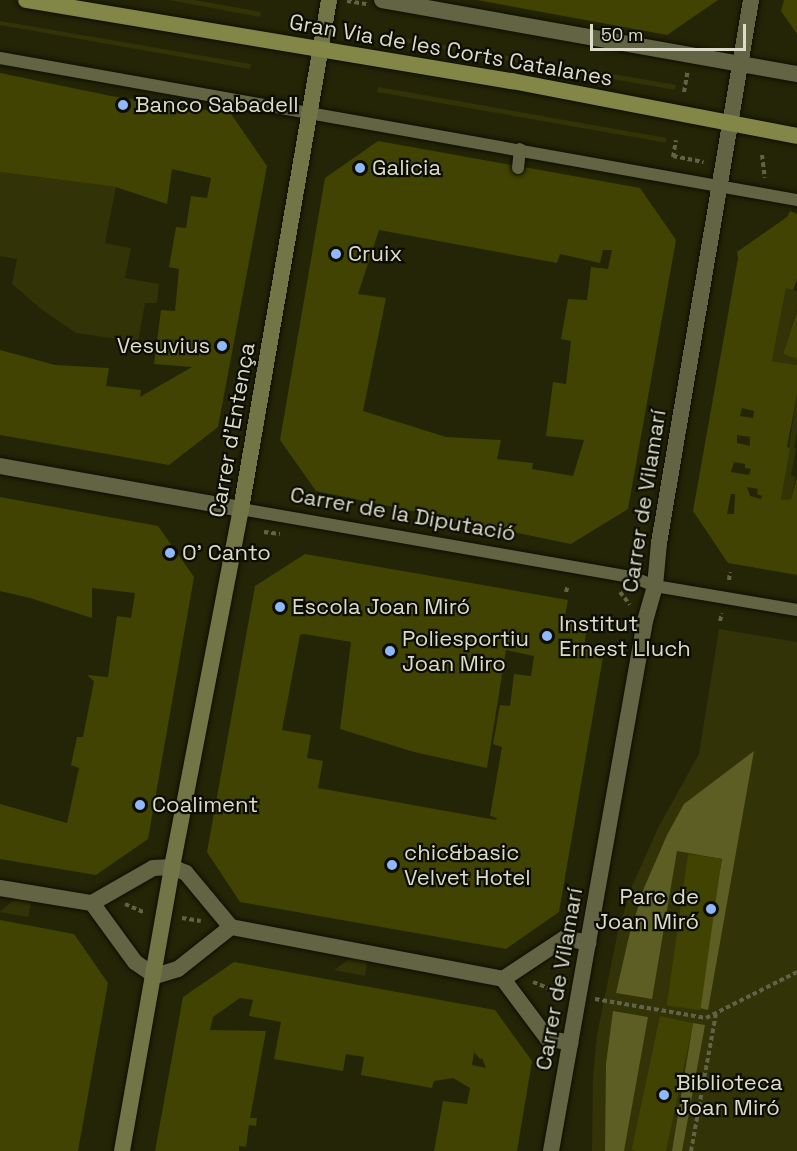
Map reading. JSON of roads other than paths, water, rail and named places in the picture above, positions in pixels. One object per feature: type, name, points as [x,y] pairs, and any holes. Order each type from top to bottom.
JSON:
[{"type":"main road","name":"Gran Via de les Corts Catalanes","points":[[26,0],[512,81],[797,136]]},
{"type":"main road","name":"Carrer d'Entença","points":[[122,1151],[155,976],[172,867],[241,509],[329,0]]},
{"type":"street","points":[[382,0],[797,74]]},
{"type":"street","name":"Carrer de Vilamarí","points":[[551,1151],[645,621],[655,586],[660,537],[751,0]]},
{"type":"street","name":"Carrer de la Diputació","points":[[0,466],[241,509]]},
{"type":"street","points":[[0,888],[93,903],[153,867],[172,867],[186,873],[231,927],[503,979],[547,1038],[570,1043]]},
{"type":"street","points":[[93,903],[135,962],[155,976],[178,969],[231,927]]},
{"type":"street","points":[[503,979],[566,938],[588,943]]},
{"type":"lane","points":[[0,58],[797,200]]},
{"type":"lane","points":[[518,168],[520,149]]},
{"type":"lane","name":"Carrer de la Diputació","points":[[241,509],[635,578],[655,586],[797,610]]},
{"type":"place","name":"Banco Sabadell","points":[[123,105]]},
{"type":"place","name":"Galicia","points":[[360,168]]},
{"type":"place","name":"Cruix","points":[[336,254]]},
{"type":"place","name":"Vesuvius","points":[[222,346]]},
{"type":"place","name":"O' Canto","points":[[170,553]]},
{"type":"place","name":"Escola Joan Miró","points":[[280,607]]},
{"type":"place","name":"Institut Ernest Lluch","points":[[547,636]]},
{"type":"place","name":"Poliesportiu Joan Miro","points":[[390,651]]},
{"type":"place","name":"Coaliment","points":[[140,805]]},
{"type":"place","name":"chic&basic Velvet Hotel","points":[[392,865]]},
{"type":"place","name":"Parc de Joan Miró","points":[[711,909]]},
{"type":"place","name":"Biblioteca Joan Miró","points":[[664,1095]]}]
